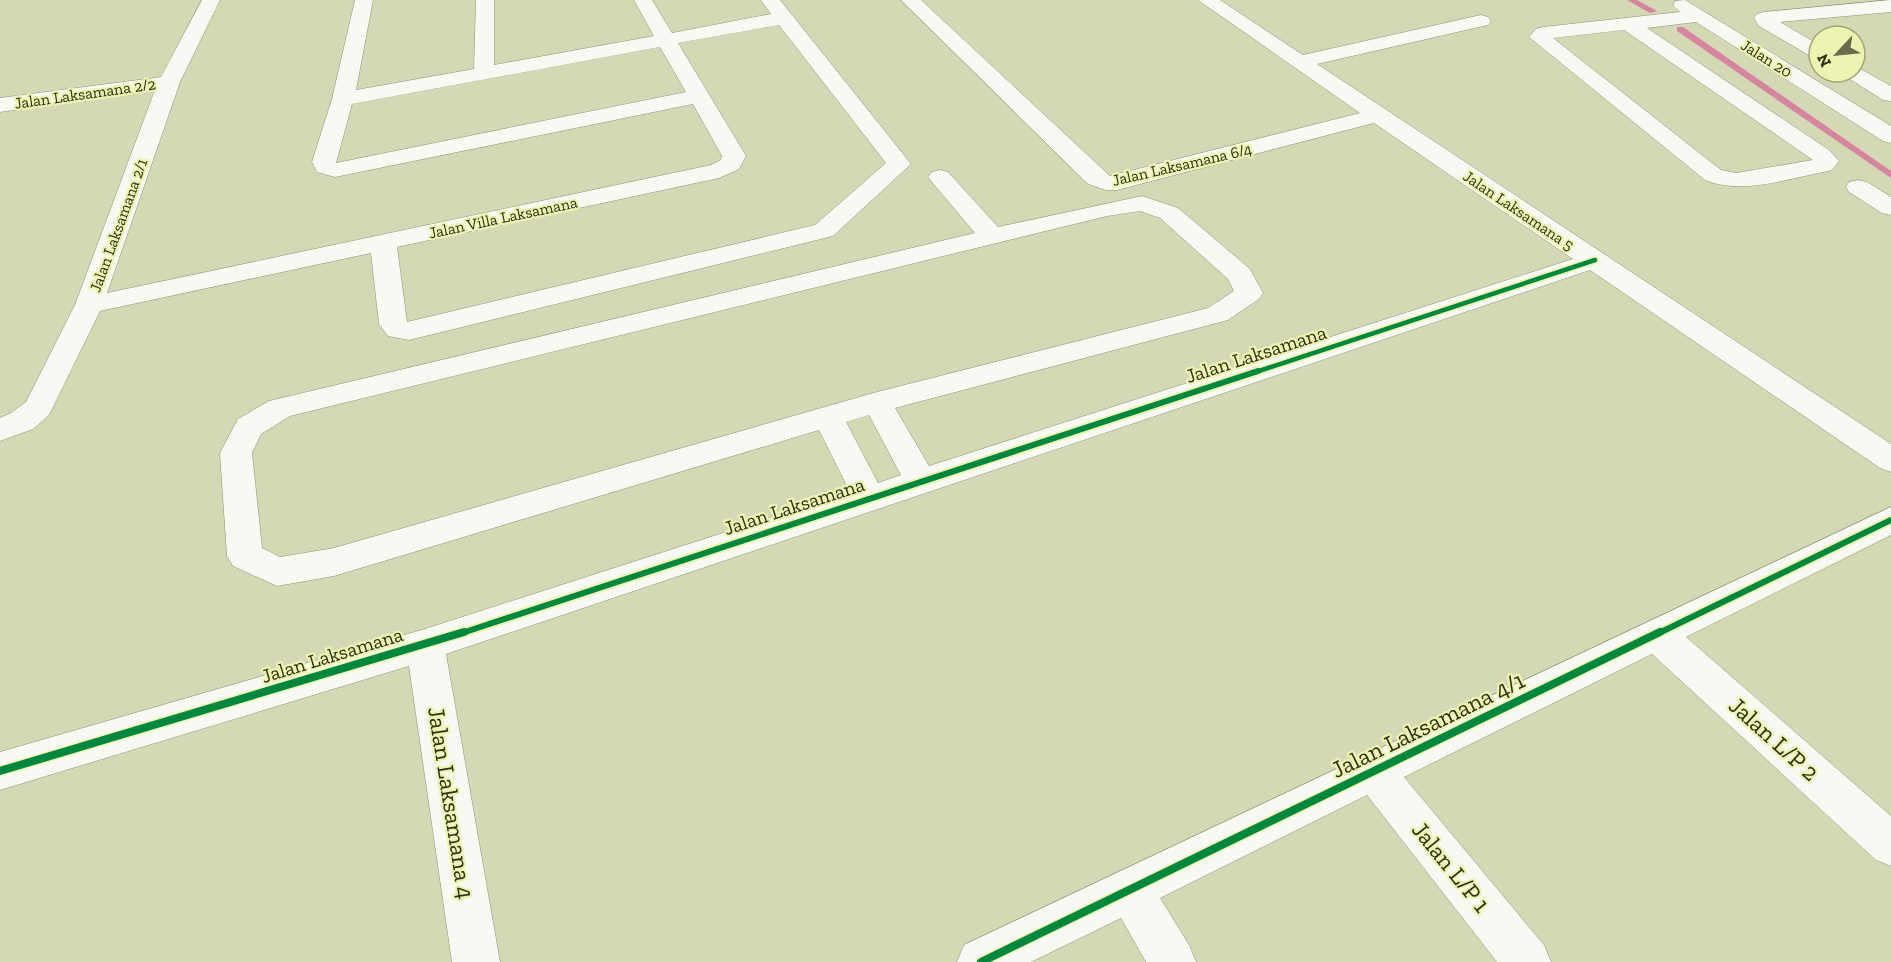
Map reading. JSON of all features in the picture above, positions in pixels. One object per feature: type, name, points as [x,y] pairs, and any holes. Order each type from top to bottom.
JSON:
[{"type":"street","name":"Jalan Laksamana 2/1","points":[[0,430],[22,421],[38,408],[89,305],[169,82],[211,0]]},
{"type":"street","points":[[364,0],[343,99],[324,162],[325,167],[335,170],[698,96]]},
{"type":"street","points":[[484,73],[485,0]]},
{"type":"street","name":"Jalan Villa Laksamana","points":[[89,305],[719,171],[731,164],[734,156],[643,0]]},
{"type":"street","name":"Jalan Laksamana 6/4","points":[[910,0],[1097,179],[1106,183],[1117,183],[1378,115]]},
{"type":"street","name":"Jalan Laksamana 5","points":[[1207,0],[1891,460]]},
{"type":"street","name":"Jalan 20","points":[[1674,0],[1891,135]]},
{"type":"street","points":[[1807,46],[1766,22],[1764,18],[1891,6]]},
{"type":"street","points":[[1871,8],[1891,18]]},
{"type":"street","points":[[343,99],[666,40],[777,9],[899,164],[824,231],[409,331],[398,330],[393,324],[383,242]]},
{"type":"street","points":[[1627,23],[1821,155],[1827,161],[1824,165],[1736,180],[1713,175],[1539,37],[1543,33],[1627,23],[1700,16]]},
{"type":"street","points":[[1301,62],[1481,21]]},
{"type":"street","points":[[1867,81],[1891,95]]},
{"type":"street","name":"Jalan Laksamana 2/2","points":[[0,105],[169,82]]},
{"type":"street","points":[[940,177],[992,236]]},
{"type":"street","points":[[1858,187],[1891,208]]},
{"type":"street","points":[[1142,203],[1169,213],[1240,275],[1249,293],[1218,314],[877,402],[334,562],[277,572],[245,556],[236,453],[249,427],[280,408],[992,236],[1142,203]]},
{"type":"street","name":"Jalan Laksamana","points":[[0,771],[425,645],[1594,260]]},
{"type":"street","points":[[877,402],[921,482]]},
{"type":"street","points":[[828,417],[870,499]]},
{"type":"street","name":"Jalan Laksamana 4/1","points":[[981,962],[1891,520]]},
{"type":"street","name":"Jalan L/P 2","points":[[1656,634],[1891,845]]},
{"type":"street","name":"Jalan Laksamana 4","points":[[425,645],[476,962]]},
{"type":"street","name":"Jalan L/P 1","points":[[1374,772],[1527,962]]},
{"type":"street","points":[[1130,890],[1172,962]]},
{"type":"waterway","points":[[1631,0],[1653,11]]},
{"type":"waterway","points":[[1680,29],[1891,175]]},
{"type":"cycle path","points":[[0,771],[425,645],[1595,260]]},
{"type":"cycle path","points":[[981,962],[1891,520]]}]
